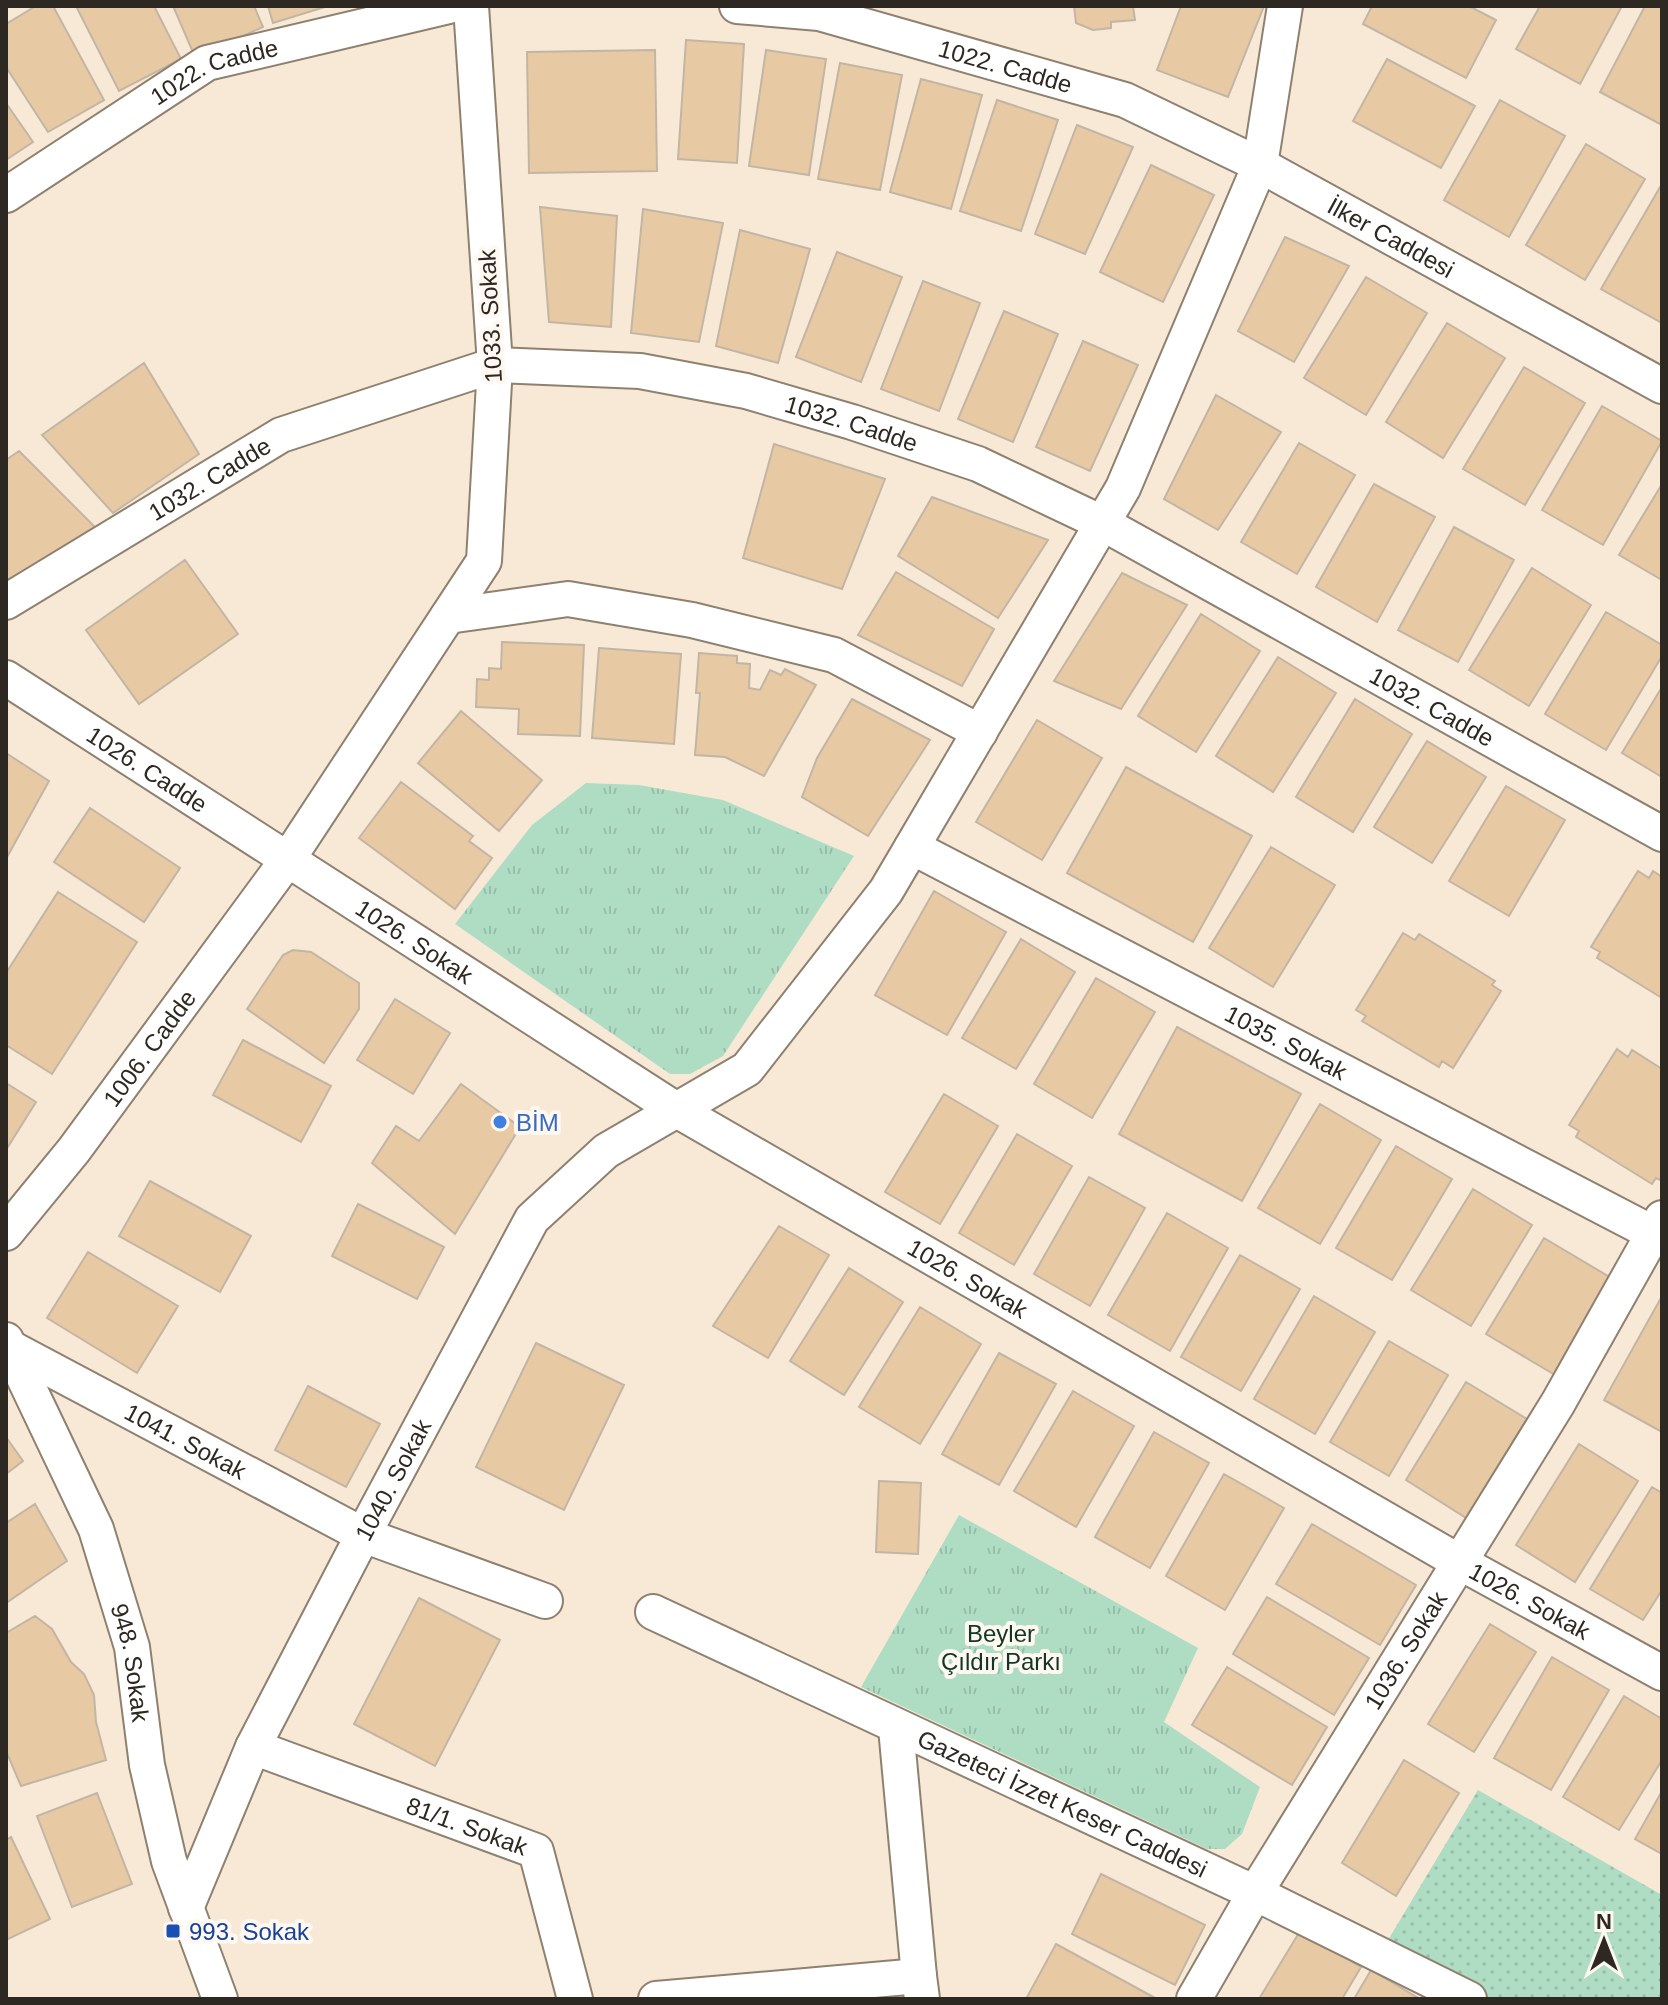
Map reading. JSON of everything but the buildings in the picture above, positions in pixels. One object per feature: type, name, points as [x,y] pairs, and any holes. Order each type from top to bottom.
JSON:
[{"type":"street","name":"1022. Cadde","points":[[6,195],[207,63],[449,6]]},
{"type":"street","name":"1033. Sokak","points":[[288,859],[484,561],[495,365],[471,6]]},
{"type":"street","name":"1022. Cadde","points":[[737,6],[819,13],[1125,100],[1260,165]]},
{"type":"street","points":[[1260,165],[1285,6]]},
{"type":"street","name":"İlker Caddesi","points":[[1260,165],[1662,386]]},
{"type":"street","name":"1040. Sokak","points":[[186,1908],[253,1747],[532,1219],[606,1151],[747,1069],[886,891],[1123,488],[1260,165]]},
{"type":"street","name":"1032. Cadde","points":[[6,602],[281,435],[495,365],[640,371],[746,391],[978,464],[1102,523],[1662,834]]},
{"type":"street","points":[[448,616],[568,599],[692,620],[834,655],[980,732]]},
{"type":"street","name":"1026. Cadde","points":[[6,678],[288,859]]},
{"type":"street","name":"1035. Sokak","points":[[912,847],[1659,1230]]},
{"type":"street","name":"1026. Sokak","points":[[288,859],[675,1109],[1461,1563],[1662,1673]]},
{"type":"street","name":"1006. Cadde","points":[[6,1233],[74,1150],[288,859]]},
{"type":"street","name":"1036. Sokak","points":[[1194,1999],[1255,1893],[1558,1403],[1659,1230]]},
{"type":"street","name":"1041. Sokak","points":[[8,1343],[363,1535],[545,1601]]},
{"type":"street","name":"948. Sokak","points":[[8,1343],[96,1529],[132,1647],[147,1765],[169,1861],[220,1999]]},
{"type":"street","name":"Gazeteci İzzet Keser Caddesi","points":[[653,1612],[1255,1893],[1469,1999]]},
{"type":"street","points":[[656,1999],[921,1987],[896,1728]]},
{"type":"street","name":"81/1. Sokak","points":[[253,1747],[536,1851],[575,1999]]},
{"type":"green space","points":[[586,783],[639,785],[723,800],[854,856],[723,1056],[690,1074],[670,1074],[455,924],[532,825]]},
{"type":"green space","name":"Beyler Çıldır Parkı","points":[[959,1515],[1198,1648],[1164,1722],[1260,1787],[1242,1834],[1225,1849],[1207,1849],[861,1687]]},
{"type":"green space","points":[[1478,1790],[1662,1895],[1662,1999],[1469,1999],[1379,1955]]},
{"type":"place","name":"BİM","points":[[500,1122]]},
{"type":"place","name":"993. Sokak","points":[[173,1931]]}]
